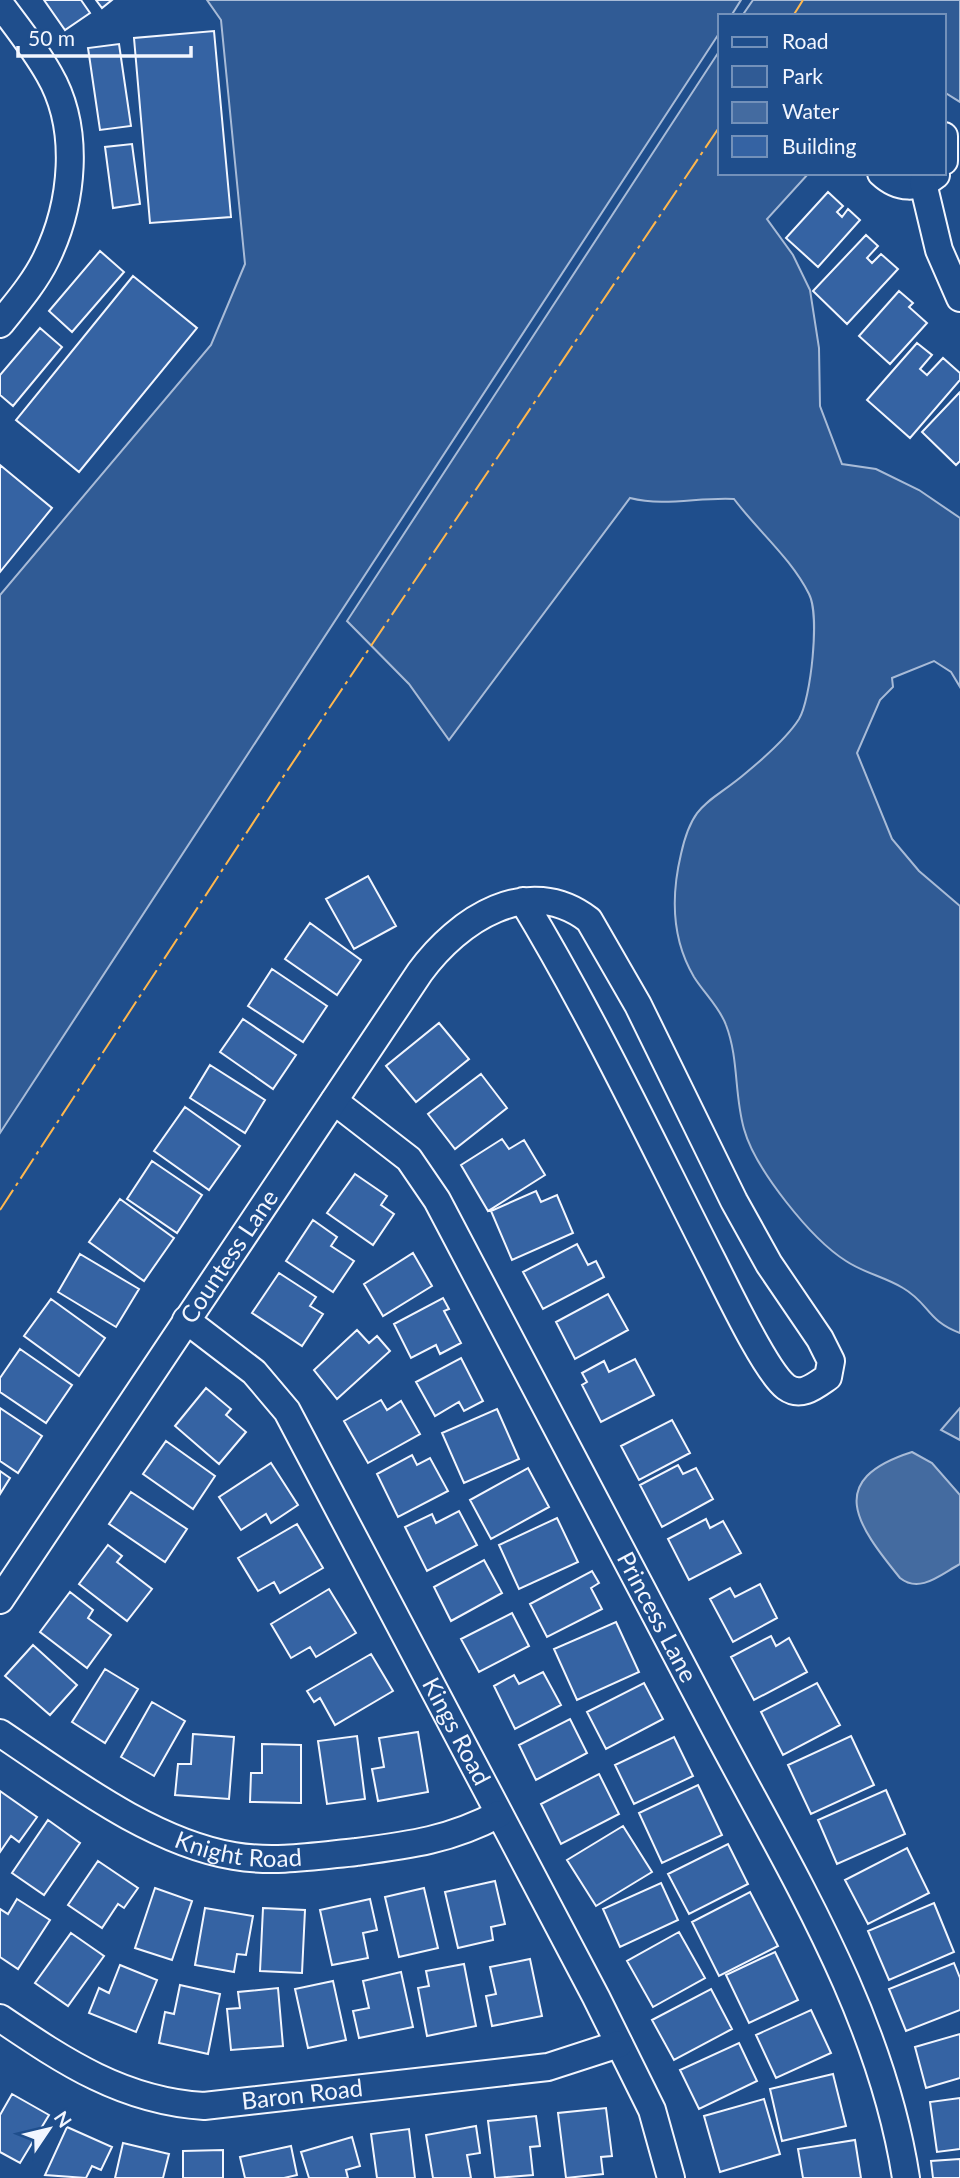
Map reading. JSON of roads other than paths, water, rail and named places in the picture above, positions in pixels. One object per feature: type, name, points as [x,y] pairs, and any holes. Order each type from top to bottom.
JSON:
[{"type":"street","points":[[0,4],[50,75],[67,126],[69,153],[64,211],[55,240],[45,262],[0,324]]},
{"type":"street","points":[[883,175],[891,182],[904,187],[930,178],[939,250],[960,298]]},
{"type":"street","points":[[523,901],[554,903],[577,910],[600,935],[638,1005],[734,1202],[769,1264],[820,1339],[831,1361],[828,1377],[810,1390],[787,1388],[776,1377],[734,1303],[618,1070],[523,901]]},
{"type":"street","name":"Countess Lane","points":[[0,1600],[431,957],[470,921],[496,907],[523,901]]},
{"type":"street","name":"Princess Lane","points":[[334,1101],[409,1159],[437,1200],[791,1872],[864,2020],[886,2083],[906,2178]]},
{"type":"street","name":"Kings Road","points":[[186,1320],[234,1354],[272,1390],[287,1411],[619,2044],[652,2110],[671,2178]]},
{"type":"street","name":"Knight Road","points":[[0,1733],[102,1802],[201,1849],[236,1857],[305,1857],[417,1845],[446,1838],[499,1814]]},
{"type":"street","name":"Baron Road","points":[[0,2018],[102,2082],[152,2100],[204,2106],[548,2067],[619,2044]]},
{"type":"water","points":[[912,1452],[932,1463],[960,1495],[960,1564],[930,1581],[915,1584],[900,1578],[885,1559],[871,1540],[857,1506],[858,1490],[867,1476],[884,1463]]}]
